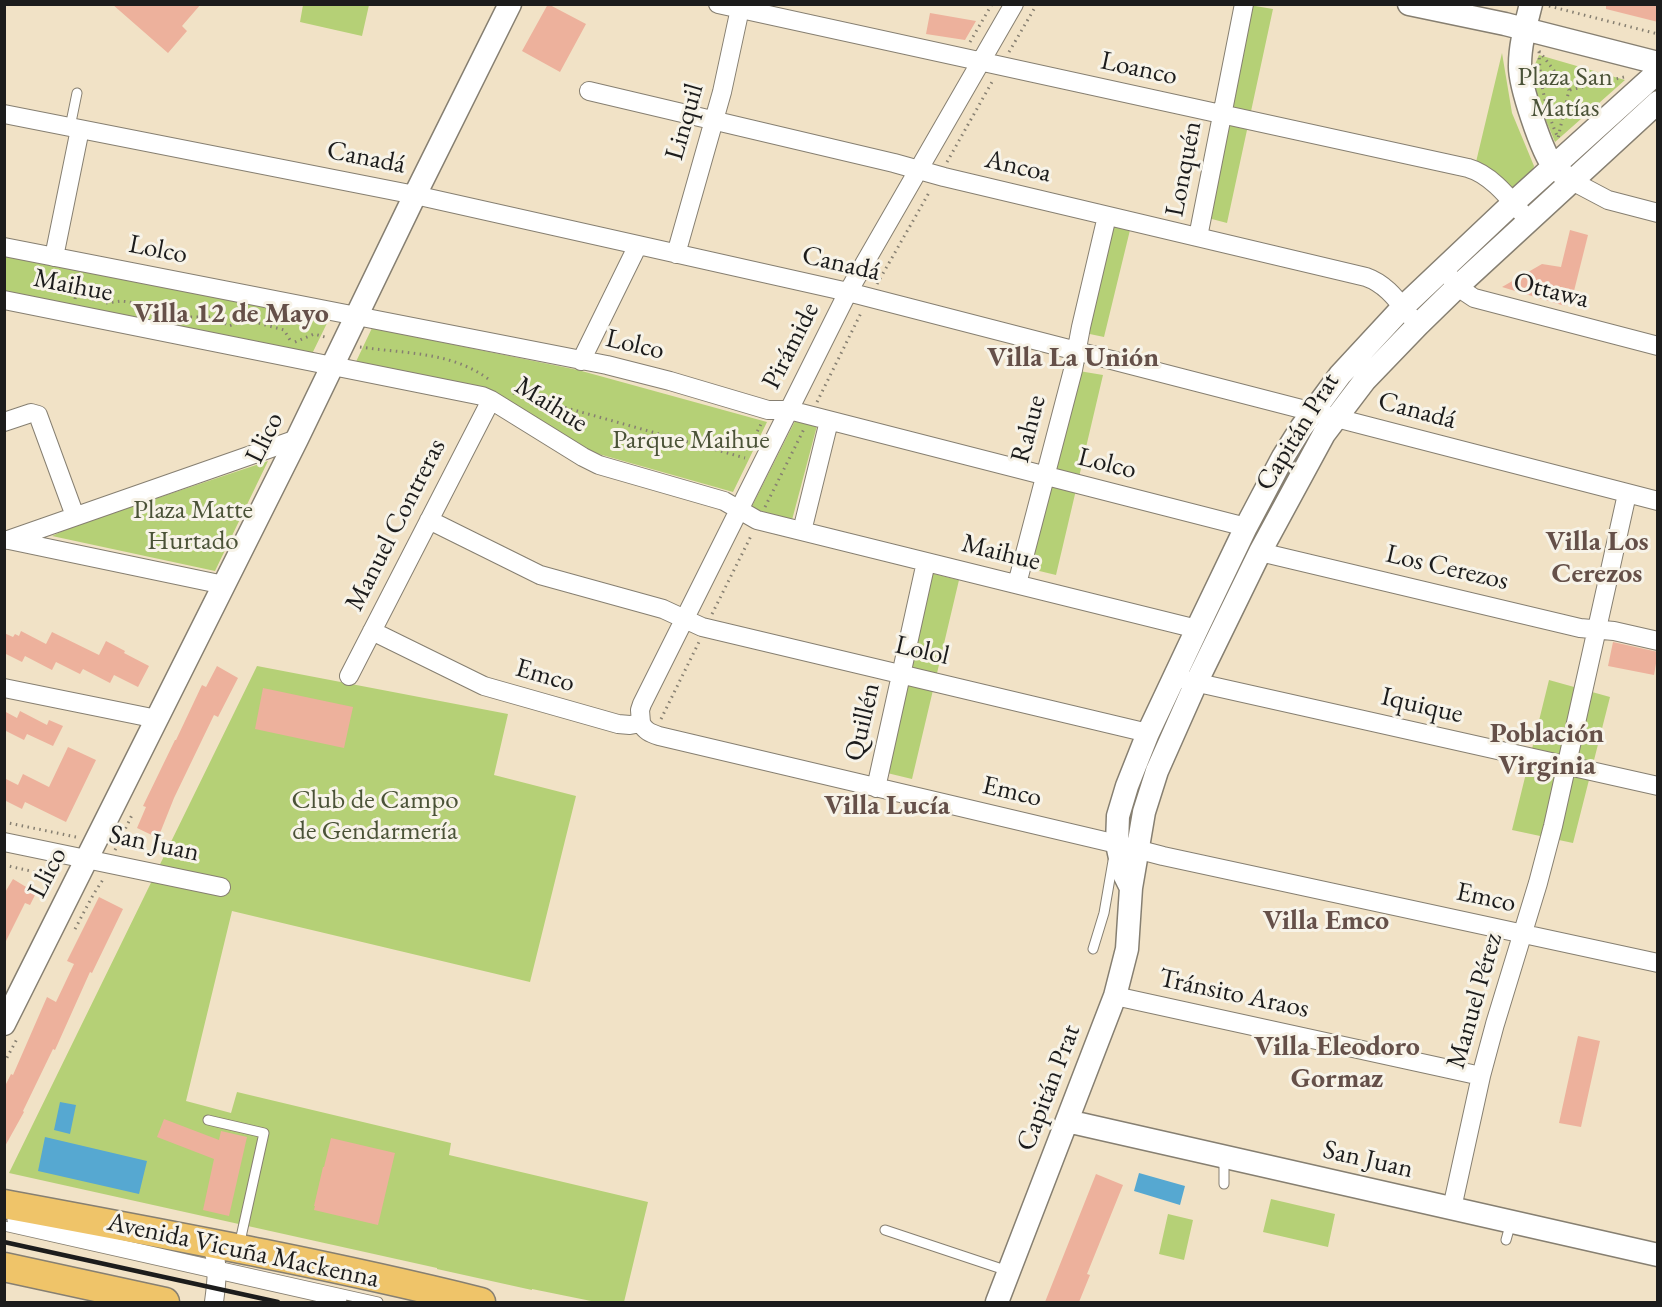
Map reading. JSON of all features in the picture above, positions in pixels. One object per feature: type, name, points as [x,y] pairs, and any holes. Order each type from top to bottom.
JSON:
[{"type":"main road","name":"Avenida Vicuña Mackenna","points":[[4,1204],[221,1258],[380,1279],[481,1302]]},
{"type":"main road","points":[[7,1268],[165,1302]]},
{"type":"street","name":"Llico","points":[[4,1024],[297,439],[510,4]]},
{"type":"street","name":"Loanco","points":[[718,4],[741,7],[1473,170],[1486,177],[1529,221]]},
{"type":"street","name":"Pirámide","points":[[650,723],[640,710],[848,292],[1014,4]]},
{"type":"street","name":"Lonquén","points":[[1198,237],[1244,4]]},
{"type":"street","points":[[1409,4],[1525,28],[1658,63]]},
{"type":"street","points":[[1531,4],[1520,67],[1522,84],[1544,148],[1554,167],[1572,181],[1608,200],[1658,213]]},
{"type":"street","name":"Linquil","points":[[676,254],[714,121],[741,7]]},
{"type":"street","name":"Capitán Prat","points":[[1128,847],[1117,828],[1121,802],[1148,733],[1246,527],[1283,457],[1311,412],[1348,366],[1403,307],[1513,203],[1658,72]]},
{"type":"street","name":"Ancoa","points":[[589,91],[1372,279],[1386,288],[1418,325]]},
{"type":"street","name":"Capitán Prat","points":[[997,1302],[1115,996],[1127,949],[1131,888],[1123,872],[1128,847],[1144,812],[1157,771],[1196,683],[1260,552],[1316,448],[1335,418],[1365,380],[1418,325],[1658,102]]},
{"type":"street","name":"Canadá","points":[[4,114],[415,195],[848,292],[1658,501]]},
{"type":"street","points":[[54,257],[75,128]]},
{"type":"street","name":"Rahue","points":[[1017,584],[1072,370],[1107,216]]},
{"type":"street","points":[[581,361],[638,245]]},
{"type":"street","name":"Lolco","points":[[4,247],[632,371],[768,410],[789,410],[1246,527]]},
{"type":"street","name":"Ottawa","points":[[1442,269],[1468,295],[1481,300],[1658,346]]},
{"type":"street","name":"Maihue","points":[[4,300],[472,394],[491,400],[591,461],[609,469],[724,501],[759,520],[1197,629]]},
{"type":"street","name":"Manuel Contreras","points":[[349,676],[491,400]]},
{"type":"street","points":[[4,422],[31,413],[36,413],[40,417],[75,516]]},
{"type":"street","points":[[802,531],[829,421]]},
{"type":"street","points":[[6,539],[297,439]]},
{"type":"street","name":"Manuel Pérez","points":[[1452,1208],[1481,1076],[1548,848],[1627,494]]},
{"type":"street","name":"Lolol","points":[[429,520],[540,575],[663,609],[706,627],[1148,733]]},
{"type":"street","points":[[6,539],[224,585]]},
{"type":"street","name":"Los Cerezos","points":[[1260,552],[1580,628],[1614,631],[1658,641]]},
{"type":"street","name":"Quillén","points":[[876,788],[926,562]]},
{"type":"street","name":"Emco","points":[[372,631],[484,686],[618,724],[650,723]]},
{"type":"street","name":"Iquique","points":[[1174,678],[1658,786]]},
{"type":"street","points":[[4,688],[157,719]]},
{"type":"street","name":"Emco","points":[[650,723],[644,729],[659,736],[876,788],[1128,847],[1658,963]]},
{"type":"street","name":"San Juan","points":[[4,842],[221,887]]},
{"type":"street","name":"Tránsito Araos","points":[[1115,996],[1481,1076]]},
{"type":"street","name":"San Juan","points":[[1066,1120],[1452,1208],[1508,1231],[1658,1255]]},
{"type":"street","points":[[214,1302],[221,1258]]},
{"type":"lane","points":[[75,128],[77,93]]},
{"type":"lane","name":"Capitán Prat","points":[[1093,949],[1128,847]]},
{"type":"lane","points":[[208,1120],[264,1132],[221,1258]]},
{"type":"lane","points":[[1224,1156],[1224,1184]]},
{"type":"lane","points":[[4,1218],[221,1258],[378,1302]]},
{"type":"lane","points":[[4,1226],[221,1258],[342,1302]]},
{"type":"lane","points":[[885,1230],[1009,1271]]},
{"type":"path","points":[[650,723],[706,627],[869,298],[1037,4]]},
{"type":"path","points":[[1541,4],[1658,34]]},
{"type":"path","points":[[1539,51],[1569,90],[1558,138],[1542,91],[1539,51]]},
{"type":"path","points":[[1569,90],[1629,76]]},
{"type":"path","points":[[72,314],[84,263]]},
{"type":"path","points":[[4,822],[77,838]]},
{"type":"path","points":[[4,865],[57,877]]},
{"type":"green space","points":[[303,5],[369,5],[362,36],[300,22]]},
{"type":"green space","points":[[1249,5],[1273,9],[1227,223],[1208,218]]},
{"type":"green space","points":[[1502,53],[1512,113],[1534,166],[1530,180],[1516,189],[1507,189],[1497,173],[1476,162]]},
{"type":"green space","name":"Plaza San Matías","points":[[1539,55],[1625,80],[1555,142],[1534,92],[1533,69]]},
{"type":"green space","points":[[1110,225],[1130,230],[1104,337],[1085,333]]},
{"type":"green space","points":[[4,255],[329,319],[310,358],[5,298]]},
{"type":"green space","name":"Parque Maihue","points":[[372,328],[578,370],[767,422],[733,492],[595,453],[493,393],[353,368]]},
{"type":"green space","points":[[1079,371],[1103,375],[1056,575],[1027,568]]},
{"type":"green space","name":"Parque Maihue","points":[[797,417],[818,422],[792,520],[751,508]]},
{"type":"green space","name":"Plaza Matte Hurtado","points":[[268,461],[215,571],[52,536],[71,527]]},
{"type":"green space","points":[[930,573],[959,580],[912,779],[883,772]]},
{"type":"green space","name":"Club de Campo de Gendarmería","points":[[257,666],[508,714],[494,775],[576,796],[530,982],[232,911],[186,1101],[231,1113],[237,1092],[451,1143],[449,1155],[648,1202],[624,1302],[596,1302],[532,1290],[9,1173]]},
{"type":"green space","points":[[1549,680],[1610,697],[1573,843],[1512,830]]},
{"type":"green space","points":[[1271,1199],[1335,1214],[1328,1247],[1263,1232]]},
{"type":"green space","points":[[1168,1214],[1193,1220],[1184,1260],[1159,1254]]},
{"type":"water","points":[[60,1102],[76,1105],[70,1134],[54,1130]]},
{"type":"water","points":[[45,1137],[147,1161],[139,1194],[38,1171]]},
{"type":"water","points":[[1139,1173],[1185,1186],[1180,1205],[1134,1191]]},
{"type":"building","points":[[112,4],[201,4],[182,26],[187,31],[168,53]]},
{"type":"building","points":[[548,4],[586,24],[560,72],[522,51]]},
{"type":"building","points":[[1606,4],[1658,4],[1658,22],[1606,9]]},
{"type":"building","points":[[930,13],[976,21],[965,40],[926,34]]},
{"type":"building","points":[[1570,230],[1588,235],[1574,291],[1570,290],[1565,306],[1502,287],[1542,264],[1561,267]]},
{"type":"building","points":[[21,631],[46,644],[52,632],[99,655],[106,641],[149,666],[138,687],[114,675],[110,683],[83,669],[80,674],[56,662],[52,670],[25,656],[22,662],[4,653],[4,633],[13,637],[15,634],[19,636]]},
{"type":"building","points":[[1613,642],[1658,652],[1654,675],[1608,666]]},
{"type":"building","points":[[217,666],[238,678],[218,717],[214,715],[174,798],[158,838],[137,828],[146,807],[143,806],[202,685],[206,687]]},
{"type":"building","points":[[263,688],[353,707],[344,748],[255,729]]},
{"type":"building","points":[[4,711],[17,718],[20,711],[47,725],[49,720],[63,726],[53,746],[27,734],[24,740],[4,730]]},
{"type":"building","points":[[68,747],[96,760],[66,822],[25,802],[22,809],[4,800],[4,778],[18,785],[23,774],[49,787]]},
{"type":"building","points":[[13,879],[36,893],[30,905],[25,903],[4,945],[4,894]]},
{"type":"building","points":[[99,897],[123,909],[92,973],[90,972],[55,1050],[53,1049],[24,1112],[4,1148],[4,1088],[11,1074],[13,1075],[47,997],[56,1002],[74,964],[67,961]]},
{"type":"building","points":[[1578,1036],[1600,1041],[1581,1127],[1559,1123]]},
{"type":"building","points":[[164,1119],[219,1140],[221,1131],[247,1137],[229,1216],[203,1210],[214,1159],[157,1137]]},
{"type":"building","points":[[331,1138],[395,1153],[378,1225],[314,1210]]},
{"type":"building","points":[[1096,1174],[1123,1185],[1087,1274],[1090,1275],[1079,1302],[1045,1302]]},
{"type":"railway","points":[[4,1242],[278,1302]]},
{"type":"district","name":"Villa 12 de Mayo","points":[[231,314]]},
{"type":"district","name":"Villa La Unión","points":[[1073,358]]},
{"type":"district","name":"Villa Los Cerezos","points":[[1597,558]]},
{"type":"district","name":"Población Virginia","points":[[1547,750]]},
{"type":"district","name":"Villa Lucía","points":[[887,806]]},
{"type":"district","name":"Villa Emco","points":[[1326,921]]},
{"type":"district","name":"Villa Eleodoro Gormaz","points":[[1337,1063]]}]
